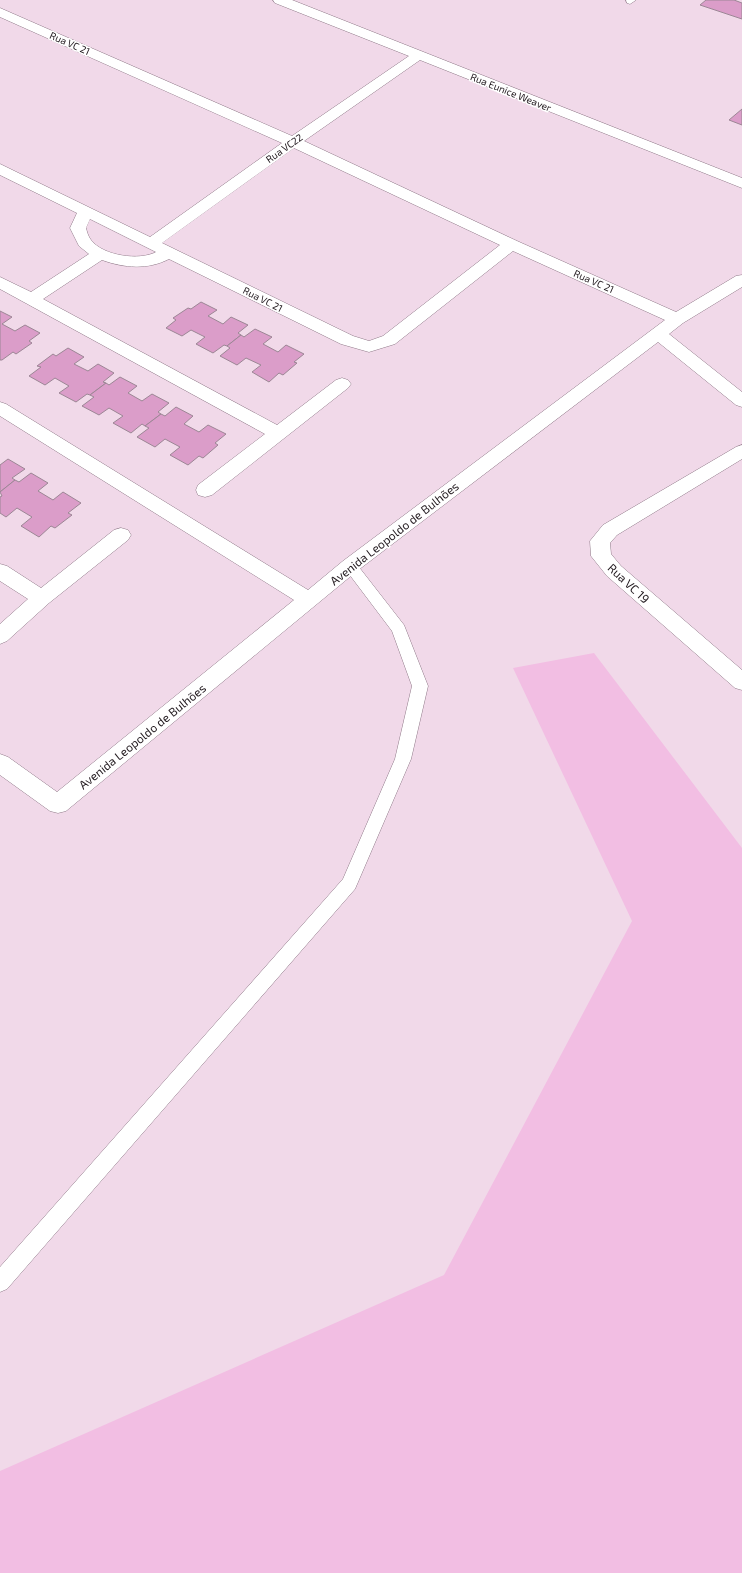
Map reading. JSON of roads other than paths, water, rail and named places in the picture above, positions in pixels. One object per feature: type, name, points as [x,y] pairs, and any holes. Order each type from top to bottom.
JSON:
[{"type":"street","name":"Rua Eunice Weaver","points":[[280,0],[742,183]]},
{"type":"street","name":"Rua VC 21","points":[[0,12],[293,142],[511,244],[677,319]]},
{"type":"street","name":"Rua VC22","points":[[151,243],[419,55]]},
{"type":"street","name":"Rua VC 21","points":[[0,169],[346,340],[369,346],[389,340],[511,244]]},
{"type":"street","points":[[86,211],[78,228],[82,238],[89,247],[122,261],[134,263],[151,261],[169,252]]},
{"type":"street","points":[[31,299],[101,252]]},
{"type":"street","name":"Avenida Leopoldo de Bulhões","points":[[0,763],[58,804],[350,566],[657,333],[677,319],[742,280]]},
{"type":"street","points":[[0,282],[278,433]]},
{"type":"street","points":[[657,333],[742,401]]},
{"type":"street","points":[[205,490],[342,384]]},
{"type":"street","points":[[0,408],[309,600]]},
{"type":"street","name":"Rua VC 19","points":[[742,451],[610,530],[600,541],[601,556],[614,571],[742,682]]},
{"type":"street","points":[[0,636],[42,598],[121,535]]},
{"type":"street","points":[[0,571],[42,598]]},
{"type":"lane","points":[[0,1282],[349,884],[403,759],[420,686],[399,629],[350,566]]}]
